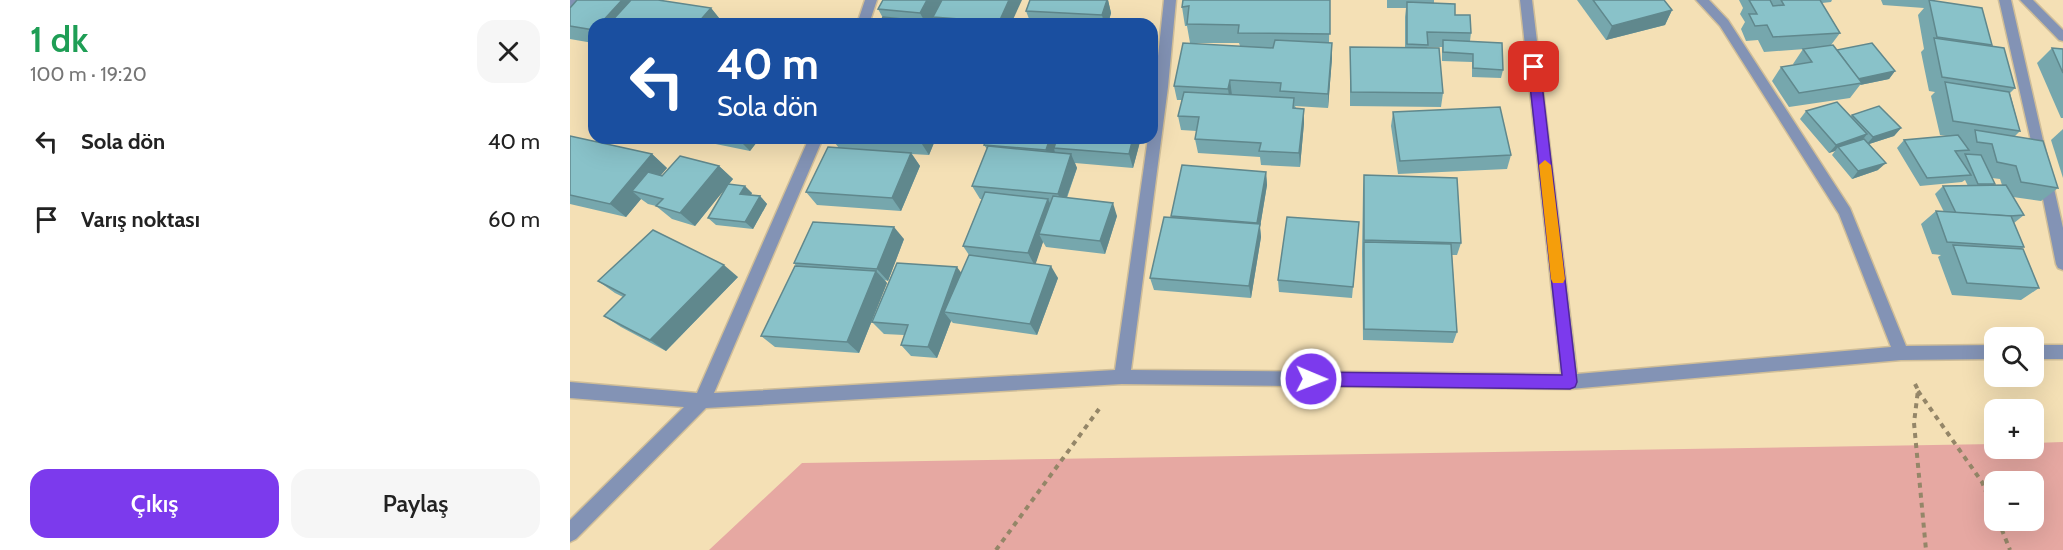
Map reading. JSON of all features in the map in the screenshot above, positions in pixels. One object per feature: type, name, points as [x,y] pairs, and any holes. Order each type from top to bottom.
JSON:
[{"type":"street","points":[[570,4],[573,0]]},
{"type":"street","points":[[865,18],[871,0]]},
{"type":"street","points":[[1158,116],[1170,0]]},
{"type":"street","points":[[1526,0],[1570,382]]},
{"type":"street","points":[[1702,0],[1724,23],[1845,212],[1901,353]]},
{"type":"street","points":[[2005,0],[2041,154],[2063,264]]},
{"type":"street","points":[[2026,0],[2063,37]]},
{"type":"street","points":[[570,533],[702,400],[813,144]]},
{"type":"street","points":[[1122,377],[1154,144]]},
{"type":"street","points":[[570,390],[702,400],[1122,377],[1570,382],[1901,353],[1984,352]]},
{"type":"street","points":[[2044,352],[2063,352]]},
{"type":"path","points":[[1901,353],[1918,390],[1984,487]]},
{"type":"path","points":[[996,550],[1122,377]]},
{"type":"path","points":[[1918,390],[1914,423],[1926,550]]},
{"type":"path","points":[[2002,531],[2010,550]]},
{"type":"shaded area","points":[[2063,442],[2063,550],[709,550],[802,463],[1984,444],[1984,459],[2044,459],[2044,443]]},
{"type":"building","points":[[577,0],[622,0],[606,18],[588,18],[588,29],[570,26],[570,8]]},
{"type":"building","points":[[631,0],[658,0],[711,8],[702,18],[614,18]]},
{"type":"building","points":[[883,0],[927,0],[920,13],[878,9]]},
{"type":"building","points":[[942,0],[1009,0],[1001,18],[933,17]]},
{"type":"building","points":[[1030,0],[1107,0],[1102,15],[1026,11]]},
{"type":"building","points":[[1183,0],[1330,0],[1330,34],[1238,33],[1239,25],[1187,24],[1189,6],[1182,7]]},
{"type":"building","points":[[1593,0],[1664,0],[1672,10],[1612,26]]},
{"type":"building","points":[[1749,0],[1770,0],[1773,6],[1784,5],[1781,0],[1820,0],[1840,33],[1773,37],[1767,25],[1755,26],[1749,14],[1757,14]]},
{"type":"building","points":[[1929,0],[1982,8],[1992,45],[1937,37]]},
{"type":"building","points":[[1407,2],[1455,4],[1455,15],[1470,15],[1471,33],[1427,32],[1428,45],[1407,44]]},
{"type":"building","points":[[1934,38],[2004,48],[2015,88],[1942,77]]},
{"type":"building","points":[[1275,40],[1332,43],[1328,94],[1280,91],[1281,83],[1230,80],[1228,89],[1174,86],[1183,43],[1273,48]]},
{"type":"building","points":[[1443,40],[1502,43],[1503,70],[1473,68],[1473,54],[1443,52]]},
{"type":"building","points":[[1872,43],[1895,71],[1858,79],[1837,50]]},
{"type":"building","points":[[1833,45],[1862,83],[1799,93],[1781,67],[1812,62],[1803,49]]},
{"type":"building","points":[[1350,47],[1439,48],[1443,93],[1351,92]]},
{"type":"building","points":[[2052,48],[2063,49],[2063,73]]},
{"type":"building","points":[[1945,82],[2009,92],[2020,131],[1953,121]]},
{"type":"building","points":[[1184,92],[1294,98],[1293,108],[1304,109],[1299,153],[1259,151],[1261,143],[1195,139],[1199,117],[1178,116]]},
{"type":"building","points":[[1837,102],[1867,134],[1836,145],[1806,111]]},
{"type":"building","points":[[1879,106],[1901,128],[1873,137],[1852,115]]},
{"type":"building","points":[[1500,107],[1511,155],[1400,161],[1393,112]]},
{"type":"building","points":[[1975,130],[2043,141],[2058,188],[2021,182],[2016,166],[1997,162],[1992,144],[1977,142]]},
{"type":"building","points":[[1958,135],[1969,150],[1955,151],[1971,175],[1927,178],[1904,140]]},
{"type":"building","points":[[570,136],[588,140],[588,144],[606,144],[652,154],[610,204],[570,195]]},
{"type":"building","points":[[1864,139],[1886,163],[1858,171],[1838,147]]},
{"type":"building","points":[[984,144],[1048,144],[1046,150]]},
{"type":"building","points":[[1055,144],[1132,144],[1129,154],[1054,148]]},
{"type":"building","points":[[988,146],[1071,154],[1058,194],[972,186]]},
{"type":"building","points":[[828,147],[911,153],[892,198],[806,192]]},
{"type":"building","points":[[1965,154],[1981,155],[1995,184],[1978,184]]},
{"type":"building","points":[[680,156],[719,166],[680,213],[656,206],[663,199],[632,191],[648,172],[662,176]]},
{"type":"building","points":[[1182,165],[1266,172],[1257,223],[1171,216]]},
{"type":"building","points":[[1364,175],[1457,178],[1461,243],[1364,240]]},
{"type":"building","points":[[728,184],[745,186],[740,194],[760,196],[745,222],[708,218]]},
{"type":"building","points":[[2006,185],[2024,215],[1956,213],[1943,186]]},
{"type":"building","points":[[985,192],[1048,199],[1028,253],[963,246]]},
{"type":"building","points":[[1053,196],[1113,203],[1100,241],[1039,234]]},
{"type":"building","points":[[1936,211],[2011,216],[2024,247],[1947,242]]},
{"type":"building","points":[[1164,217],[1260,224],[1249,286],[1150,278]]},
{"type":"building","points":[[1287,217],[1359,222],[1353,287],[1278,280]]},
{"type":"building","points":[[813,222],[894,227],[877,269],[794,263]]},
{"type":"building","points":[[653,230],[724,265],[650,340],[604,316],[625,295],[598,281]]},
{"type":"building","points":[[1364,242],[1451,244],[1457,332],[1364,329]]},
{"type":"building","points":[[1953,245],[2023,249],[2039,288],[1967,283]]},
{"type":"building","points":[[969,255],[1051,266],[1030,324],[944,312]]},
{"type":"building","points":[[897,263],[957,267],[928,347],[901,345],[908,325],[872,322]]},
{"type":"building","points":[[795,266],[876,271],[847,342],[761,336]]},
{"type":"slow traffic","points":[[1545,165],[1558,279]]},
{"type":"route","points":[[1311,379],[1570,382],[1534,67]]}]
